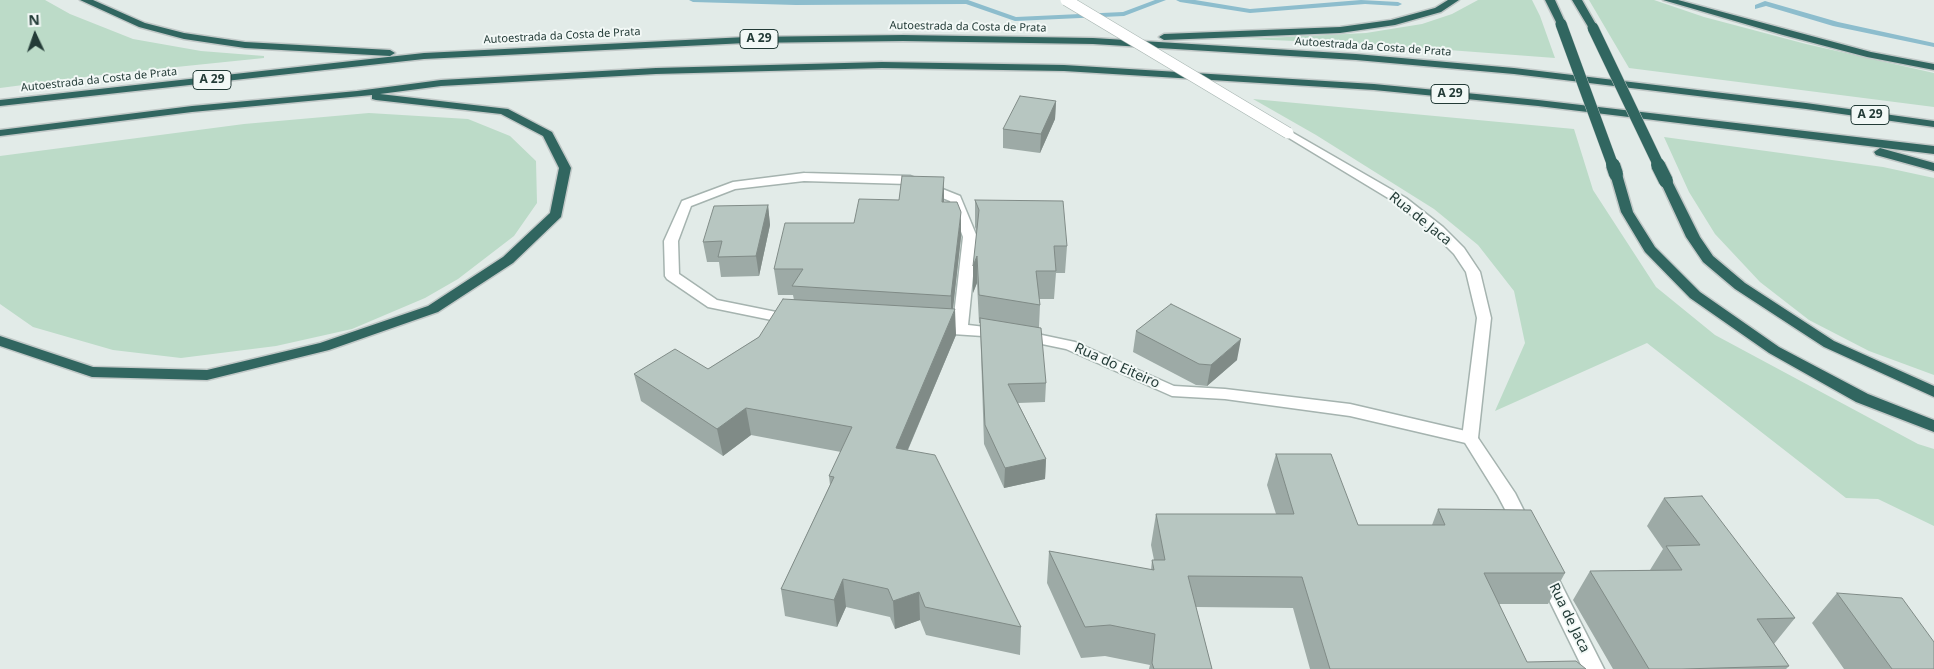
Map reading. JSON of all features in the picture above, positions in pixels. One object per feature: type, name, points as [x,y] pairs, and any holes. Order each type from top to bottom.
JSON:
[{"type":"highway","points":[[85,0],[142,25],[184,36],[244,45],[312,47],[424,56]]},
{"type":"highway","points":[[1093,41],[1340,30],[1392,23],[1438,10],[1454,0]]},
{"type":"highway","points":[[1550,0],[1561,24],[1616,174],[1627,212],[1650,249],[1695,295],[1774,350],[1862,398],[1934,426]]},
{"type":"highway","points":[[1577,0],[1593,28],[1693,237],[1708,260],[1740,286],[1829,344],[1934,392]]},
{"type":"highway","points":[[1668,0],[1862,53],[1934,67]]},
{"type":"highway","name":"Autoestrada da Costa de Prata","points":[[0,103],[424,56],[746,40],[903,38],[1093,41],[1356,57],[1514,71],[1806,106],[1934,124]]},
{"type":"highway","name":"A 29","points":[[0,133],[192,109],[357,94],[441,83],[656,70],[882,65],[1064,68],[1374,87],[1538,102],[1835,140],[1934,150]]},
{"type":"highway","points":[[0,342],[92,372],[207,375],[324,347],[433,309],[508,260],[556,214],[565,168],[548,134],[504,111],[357,94]]},
{"type":"highway","points":[[1835,140],[1934,167]]},
{"type":"street","name":"Rua de Jaca","points":[[1066,0],[1402,201],[1438,230],[1459,251],[1473,272],[1484,318],[1470,438]]},
{"type":"street","points":[[809,320],[781,318],[713,304],[672,276],[671,241],[686,204],[733,186],[804,177],[910,180],[956,199],[970,237],[960,329]]},
{"type":"street","name":"Rua do Eiteiro","points":[[922,327],[986,330],[1070,345],[1172,391],[1225,394],[1350,410],[1470,438]]},
{"type":"street","points":[[1470,438],[1506,493],[1532,546]]},
{"type":"street","name":"Rua de Jaca","points":[[1541,564],[1594,669]]},
{"type":"green space","points":[[0,0],[45,0],[70,14],[133,39],[201,51],[264,56],[264,58],[108,74],[0,88]]},
{"type":"green space","points":[[1478,0],[1532,0],[1540,16],[1555,58],[1369,44],[1247,39],[1366,33],[1422,24],[1452,14]]},
{"type":"green space","points":[[1589,0],[1654,0],[1704,17],[1806,44],[1934,73],[1934,107],[1629,68]]},
{"type":"green space","points":[[1253,99],[1574,129],[1593,190],[1656,287],[1715,335],[1918,444],[1934,449],[1934,526],[1878,499],[1846,498],[1647,343],[1495,411],[1525,343],[1514,291],[1478,245],[1434,209],[1316,135]]},
{"type":"green space","points":[[369,113],[468,119],[510,136],[536,161],[537,203],[514,236],[458,279],[425,298],[352,329],[276,346],[181,358],[113,350],[33,327],[0,304],[0,156],[244,124]]},
{"type":"green space","points":[[1664,137],[1883,167],[1934,178],[1934,375],[1869,351],[1809,320],[1760,282],[1715,234],[1689,192]]},
{"type":"building","points":[[1020,96],[1056,101],[1041,134],[1003,129]]},
{"type":"building","points":[[902,176],[944,177],[942,202],[957,202],[961,212],[951,296],[792,286],[803,269],[774,269],[785,223],[854,223],[859,199],[899,200]]},
{"type":"building","points":[[975,200],[1063,201],[1067,246],[1054,246],[1056,271],[1036,271],[1040,305],[979,295],[977,256],[973,266],[979,210]]},
{"type":"building","points":[[768,205],[756,256],[718,257],[722,241],[703,242],[714,206]]},
{"type":"building","points":[[783,299],[955,309],[896,448],[935,455],[1021,627],[925,607],[919,592],[893,601],[888,589],[843,579],[834,600],[781,589],[834,477],[829,476],[852,427],[746,408],[717,429],[634,374],[675,349],[708,369],[759,337]]},
{"type":"building","points":[[1171,304],[1241,339],[1211,365],[1199,364],[1136,331]]},
{"type":"building","points":[[980,318],[1041,328],[1046,383],[1008,384],[1046,459],[1005,468],[985,425]]},
{"type":"building","points":[[1276,454],[1331,454],[1358,525],[1445,525],[1438,509],[1531,510],[1565,573],[1484,573],[1527,662],[1576,661],[1586,669],[1330,669],[1302,577],[1188,576],[1212,669],[1154,669],[1152,663],[1155,634],[1110,625],[1085,627],[1049,551],[1154,570],[1152,560],[1165,560],[1156,514],[1294,514]]},
{"type":"building","points":[[1702,496],[1795,618],[1757,619],[1789,666],[1649,669],[1590,571],[1682,570],[1666,546],[1700,545],[1664,498]]},
{"type":"building","points":[[1837,593],[1902,598],[1934,642],[1934,669],[1892,669]]},
{"type":"waterway","points":[[693,0],[796,3],[967,2],[1015,19],[1124,14],[1162,0]]},
{"type":"waterway","points":[[1180,0],[1250,11],[1365,2],[1398,4]]},
{"type":"waterway","points":[[1758,7],[1765,3],[1836,24],[1934,45]]}]
